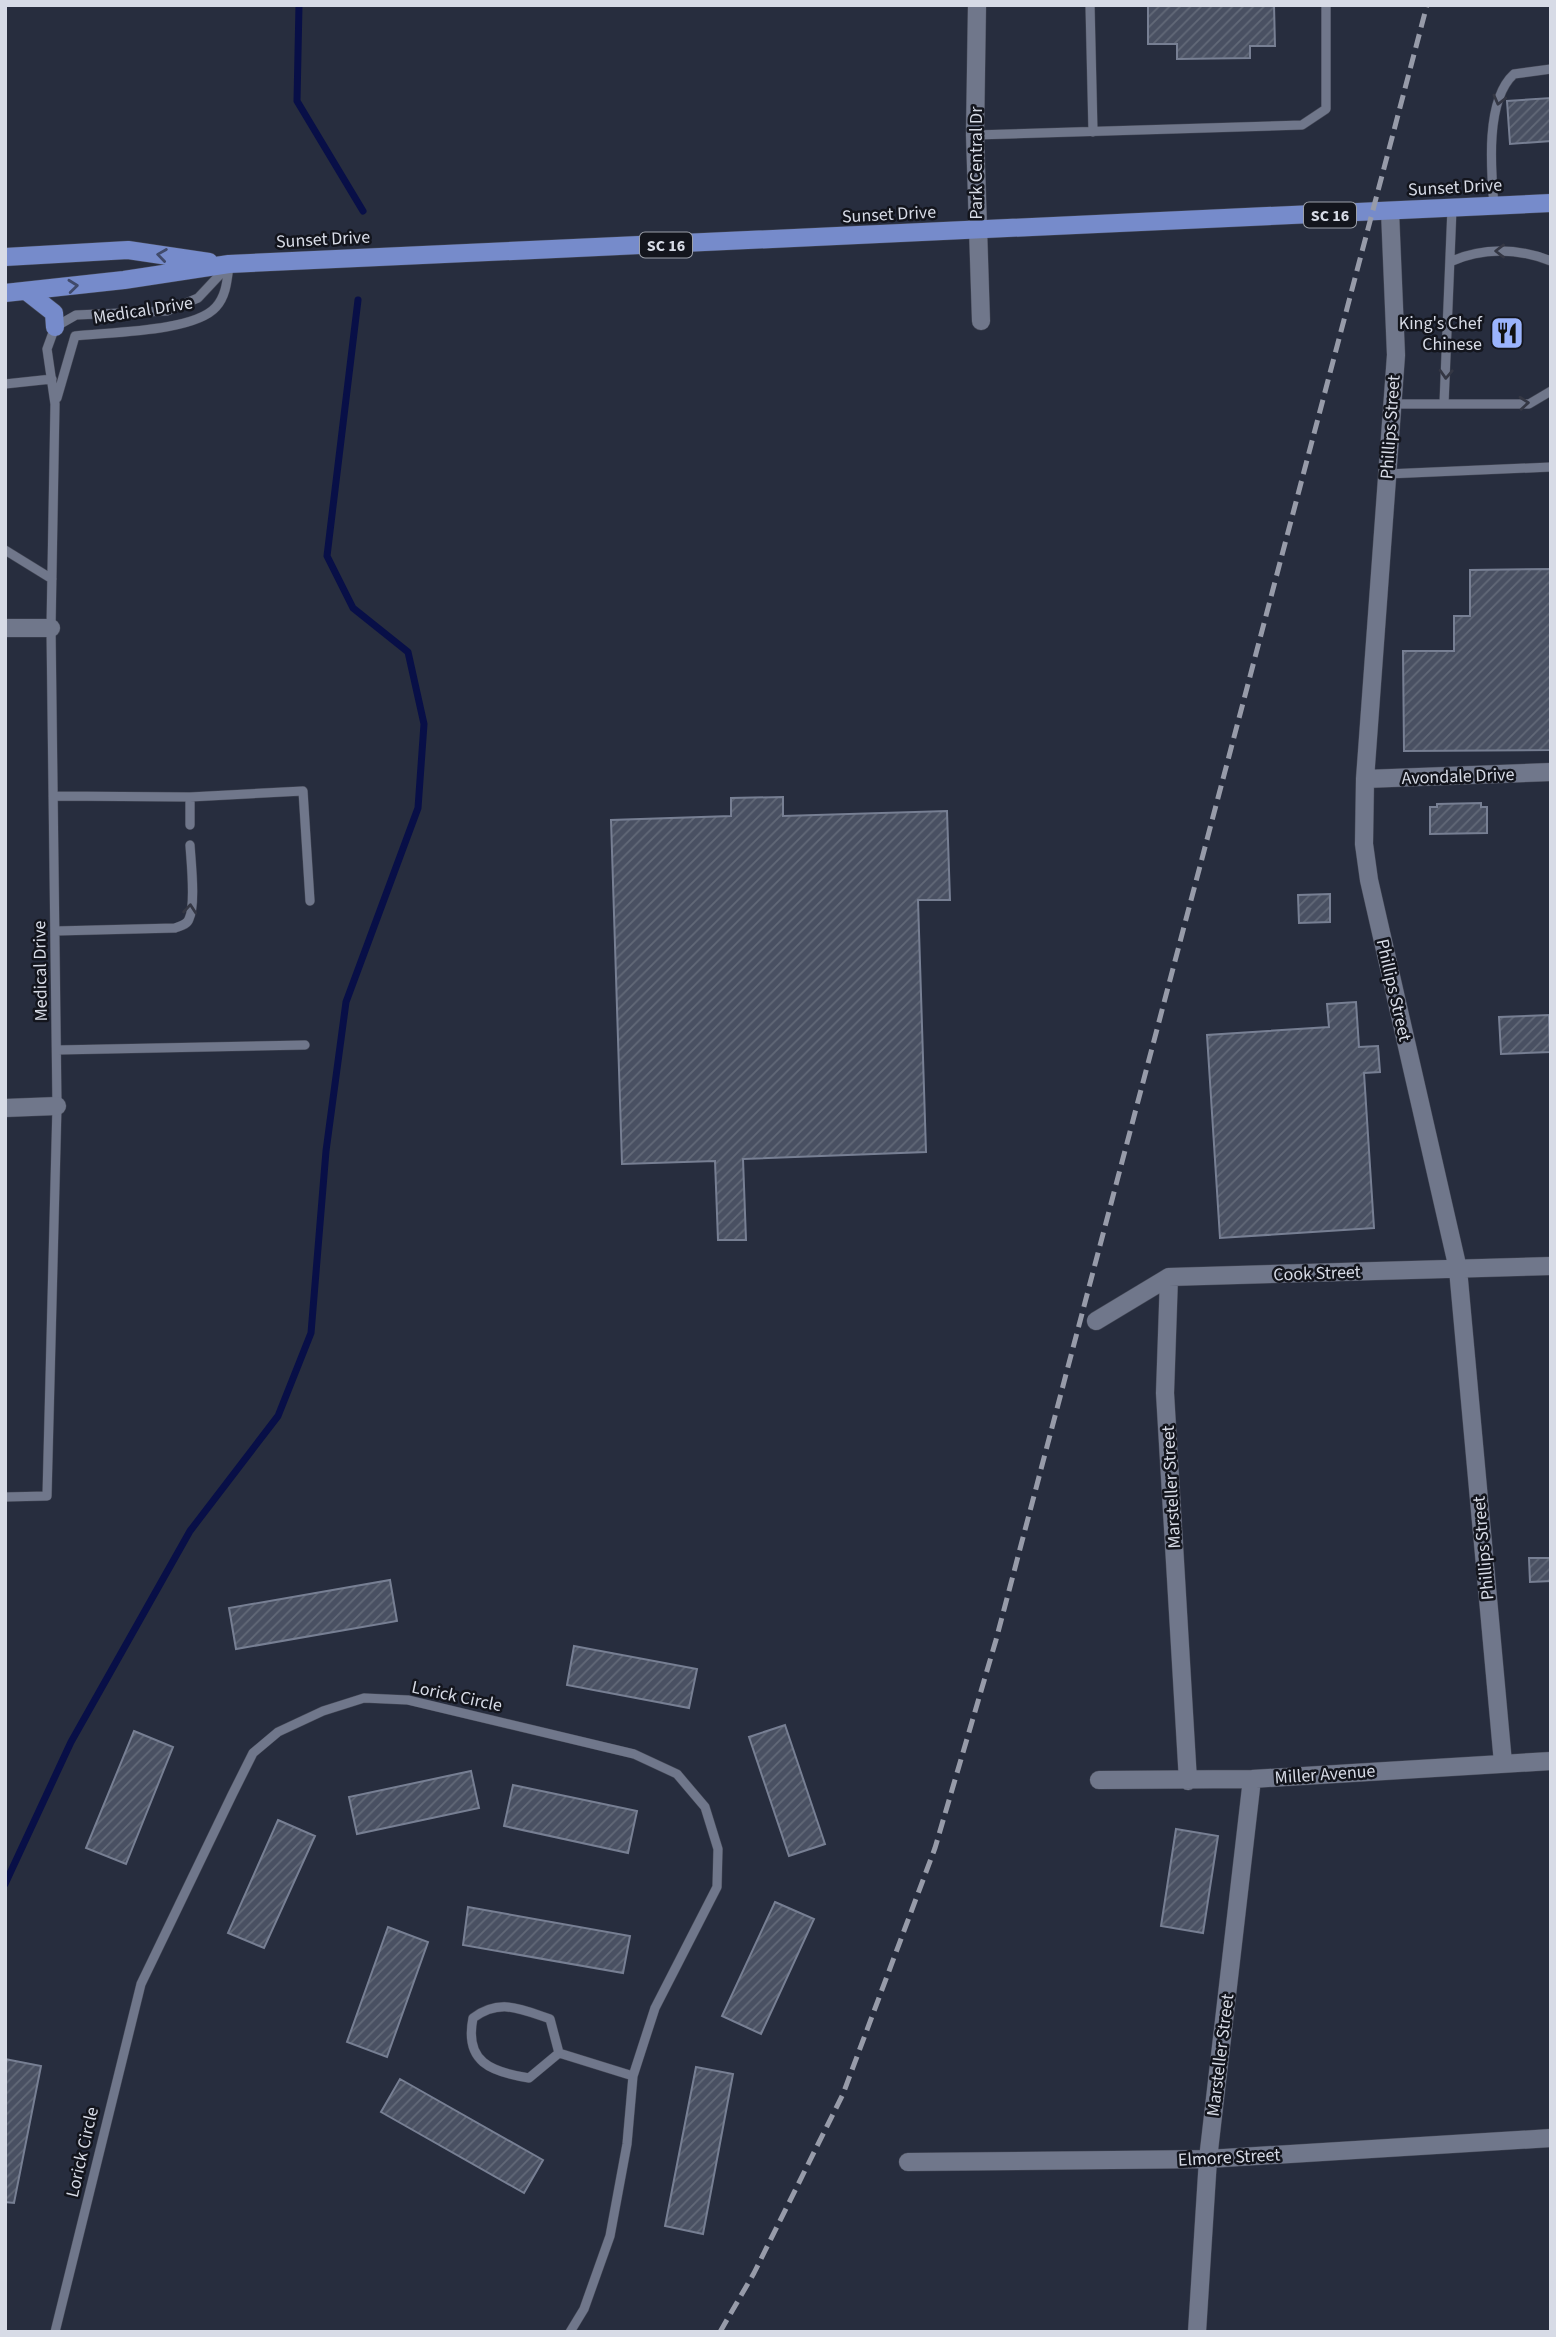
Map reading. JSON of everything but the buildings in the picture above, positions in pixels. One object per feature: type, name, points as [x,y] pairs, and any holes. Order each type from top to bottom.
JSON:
[{"type":"main road","name":"Sunset Drive","points":[[5,293],[229,264],[1551,203]]},
{"type":"main road","name":"Sunset Drive","points":[[5,257],[128,250],[229,264]]},
{"type":"main road","points":[[26,291],[54,313],[55,327]]},
{"type":"street","name":"Park Central Dr","points":[[977,5],[976,231],[981,321]]},
{"type":"street","name":"Phillips Street","points":[[1390,211],[1396,355],[1365,779],[1364,844],[1369,880],[1458,1269],[1503,1763]]},
{"type":"street","points":[[5,628],[51,628]]},
{"type":"street","name":"Avondale Drive","points":[[1365,779],[1551,772]]},
{"type":"street","points":[[5,1108],[57,1106]]},
{"type":"street","name":"Cook Street","points":[[1096,1321],[1168,1278],[1551,1266]]},
{"type":"street","name":"Marsteller Street","points":[[1168,1278],[1165,1394],[1188,1780]]},
{"type":"street","name":"Miller Avenue","points":[[1099,1780],[1252,1779],[1551,1761]]},
{"type":"street","name":"Marsteller Street","points":[[1197,2332],[1208,2159],[1252,1779]]},
{"type":"street","name":"Elmore Street","points":[[908,2162],[1208,2159],[1551,2138]]},
{"type":"lane","points":[[1090,5],[1093,132]]},
{"type":"lane","points":[[975,135],[1302,125],[1326,109],[1326,5]]},
{"type":"lane","points":[[1494,206],[1491,164],[1498,97],[1514,74],[1551,69]]},
{"type":"lane","points":[[1444,404],[1452,208]]},
{"type":"lane","points":[[1450,262],[1469,253],[1495,251],[1518,252],[1551,261]]},
{"type":"lane","name":"Medical Drive","points":[[5,1497],[47,1496],[57,1050],[51,628],[55,404],[47,349],[55,327],[76,315],[167,311],[198,299],[229,264]]},
{"type":"lane","name":"Medical Drive","points":[[55,404],[75,336],[197,321],[216,307],[225,292],[229,264]]},
{"type":"lane","points":[[5,384],[52,379]]},
{"type":"lane","points":[[1392,404],[1529,404],[1550,392]]},
{"type":"lane","points":[[1387,474],[1551,467]]},
{"type":"lane","points":[[5,550],[52,579]]},
{"type":"lane","points":[[54,796],[190,797],[303,791],[310,901]]},
{"type":"lane","points":[[190,797],[190,825]]},
{"type":"lane","points":[[56,931],[175,928],[189,920],[190,845]]},
{"type":"lane","points":[[57,1050],[305,1045]]},
{"type":"lane","name":"Lorick Circle","points":[[55,2332],[141,1984],[253,1752],[278,1732],[323,1711],[364,1698],[408,1700],[634,1754],[677,1774],[705,1807],[718,1849],[717,1887],[655,2008],[633,2076],[627,2144],[610,2236],[584,2309],[570,2332]]},
{"type":"lane","points":[[488,2007],[517,2008],[550,2019],[559,2053],[529,2078],[500,2074],[473,2053],[469,2037],[473,2018],[488,2007]]},
{"type":"lane","points":[[559,2053],[633,2076]]},
{"type":"waterway","points":[[299,5],[297,101],[363,211]]},
{"type":"waterway","points":[[5,1884],[71,1742],[190,1531],[278,1416],[311,1333],[326,1151],[346,1002],[418,808],[424,724],[408,652],[353,608],[327,556],[358,300]]},
{"type":"railway","points":[[720,2332],[754,2273],[843,2094],[935,1848],[996,1640],[1427,5]]},
{"type":"place","name":"King's Chef Chinese","points":[[1507,333]]}]
